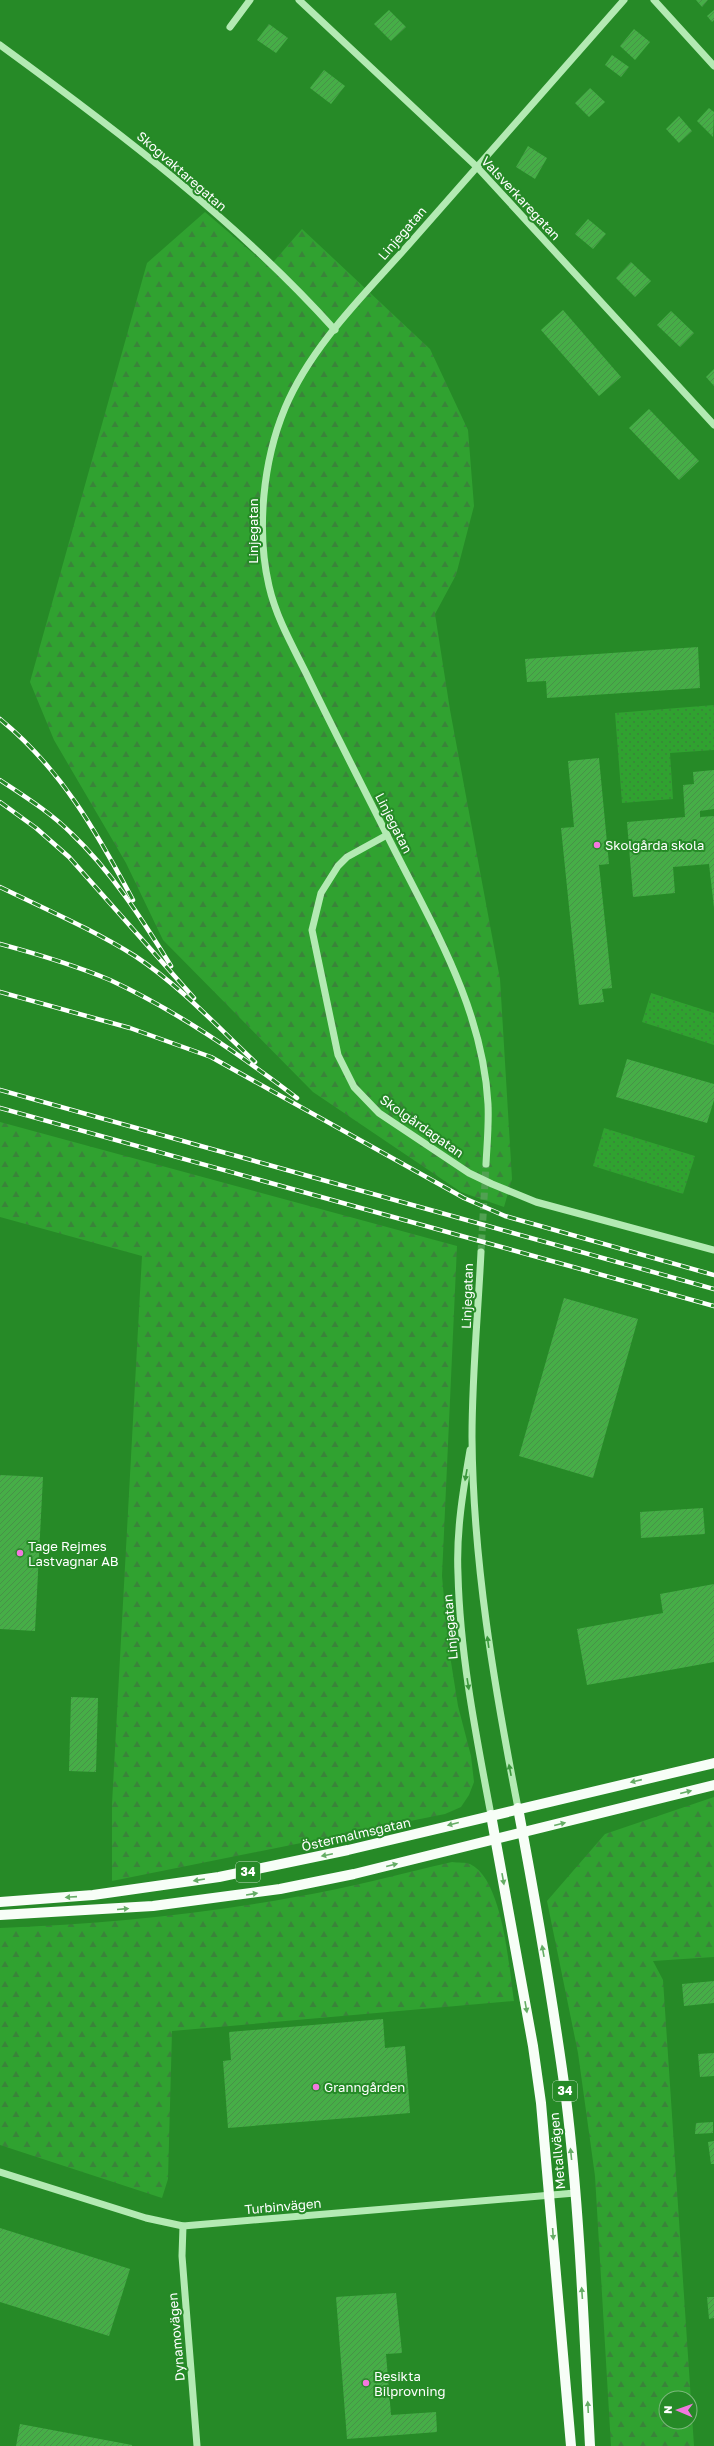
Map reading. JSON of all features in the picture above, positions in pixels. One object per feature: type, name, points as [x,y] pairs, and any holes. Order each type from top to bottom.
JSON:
[{"type":"main road","name":"Östermalmsgatan","points":[[0,1902],[93,1895],[219,1877],[348,1850],[518,1808],[714,1763]]},
{"type":"main road","points":[[522,1833],[714,1785]]},
{"type":"main road","name":"Metallvägen","points":[[518,1808],[558,2042],[575,2193],[590,2446]]},
{"type":"main road","name":"Metallvägen","points":[[491,1815],[533,2046],[550,2195],[571,2446]]},
{"type":"main road","name":"34","points":[[0,1916],[93,1911],[225,1898],[354,1874],[522,1833]]},
{"type":"street","points":[[230,27],[250,0]]},
{"type":"street","name":"Valsverkaregatan","points":[[299,0],[477,167],[714,425]]},
{"type":"street","name":"Linjegatan","points":[[486,1164],[488,1104],[478,1040],[470,1009],[453,969],[280,619],[273,601],[265,567],[263,517],[267,477],[278,427],[299,380],[335,330],[624,0]]},
{"type":"street","points":[[654,0],[714,66]]},
{"type":"street","name":"Skogvaktaregatan","points":[[0,45],[89,109],[148,156],[297,289],[335,330]]},
{"type":"street","name":"Skolgårdagatan","points":[[387,835],[347,857],[338,866],[322,893],[312,930],[338,1055],[354,1087],[379,1113],[469,1173],[492,1184],[536,1202],[714,1250]]},
{"type":"street","name":"Linjegatan","points":[[481,1252],[472,1436],[484,1616],[497,1702],[518,1808]]},
{"type":"street","name":"Linjegatan","points":[[472,1436],[461,1500],[458,1573],[464,1662],[491,1815]]},
{"type":"street","name":"Turbinvägen","points":[[0,2172],[146,2218],[183,2226],[575,2193]]},
{"type":"street","name":"Dynamovägen","points":[[183,2226],[182,2256],[197,2446]]},
{"type":"green space","points":[[205,212],[269,267],[302,229],[430,349],[468,430],[474,506],[456,575],[435,614],[450,710],[500,979],[512,1179],[504,1207],[461,1192],[313,1092],[163,940],[126,863],[54,740],[30,682],[147,263]]},
{"type":"green space","points":[[714,705],[714,750],[670,753],[673,799],[622,803],[615,713]]},
{"type":"green space","points":[[651,993],[714,1013],[714,1045],[642,1022]]},
{"type":"green space","points":[[0,1122],[457,1246],[442,1576],[448,1643],[458,1706],[471,1756],[474,1782],[469,1795],[461,1807],[445,1814],[112,1881],[112,1804],[142,1256],[0,1217]]},
{"type":"green space","points":[[604,1128],[695,1156],[683,1194],[593,1166]]},
{"type":"green space","points":[[714,1797],[714,1957],[653,1961],[663,1980],[690,2390],[658,2390],[658,2430],[693,2430],[694,2446],[611,2446],[595,2176],[578,2053],[547,1901],[605,1834]]},
{"type":"green space","points":[[452,1862],[470,1864],[481,1873],[490,1887],[497,1905],[507,1947],[514,2001],[172,2031],[168,2179],[162,2198],[0,2145],[0,1928],[148,1918],[222,1909],[335,1889]]},
{"type":"building","points":[[696,0],[708,0],[702,7]]},
{"type":"building","points":[[389,10],[406,27],[391,41],[374,24]]},
{"type":"building","points":[[714,10],[714,20],[712,22],[707,16]]},
{"type":"building","points":[[269,24],[288,38],[276,53],[257,40]]},
{"type":"building","points":[[634,29],[650,42],[635,60],[620,46]]},
{"type":"building","points":[[612,55],[629,67],[621,77],[605,65]]},
{"type":"building","points":[[324,70],[345,86],[331,104],[310,88]]},
{"type":"building","points":[[590,88],[605,102],[589,117],[575,103]]},
{"type":"building","points":[[709,108],[714,112],[713,137],[697,121]]},
{"type":"building","points":[[679,116],[692,131],[679,143],[666,129]]},
{"type":"building","points":[[528,146],[547,158],[535,179],[516,167]]},
{"type":"building","points":[[588,219],[606,234],[593,249],[575,234]]},
{"type":"building","points":[[631,262],[651,281],[635,297],[616,278]]},
{"type":"building","points":[[563,310],[621,377],[599,396],[541,330]]},
{"type":"building","points":[[671,311],[694,333],[680,347],[657,325]]},
{"type":"building","points":[[714,369],[714,386],[706,377]]},
{"type":"building","points":[[649,409],[699,461],[679,480],[629,428]]},
{"type":"building","points":[[698,647],[700,688],[547,698],[546,681],[527,682],[525,659]]},
{"type":"building","points":[[599,758],[609,864],[599,865],[612,988],[602,989],[604,1002],[579,1005],[561,828],[574,827],[568,761]]},
{"type":"building","points":[[714,770],[714,809],[700,811],[700,817],[714,816],[714,908],[709,864],[673,867],[675,893],[633,897],[627,822],[685,817],[683,785],[694,784],[693,772]]},
{"type":"building","points":[[627,1059],[714,1084],[714,1100],[707,1123],[616,1097]]},
{"type":"building","points":[[564,1298],[638,1319],[593,1478],[519,1456]]},
{"type":"building","name":"Tage Rejmes Lastvagnar AB","points":[[0,1475],[43,1477],[35,1631],[0,1629]]},
{"type":"building","points":[[703,1508],[705,1534],[641,1538],[640,1512]]},
{"type":"building","points":[[714,1584],[714,1662],[587,1685],[577,1629],[663,1613],[660,1594]]},
{"type":"building","points":[[71,1697],[98,1698],[96,1772],[69,1771]]},
{"type":"building","points":[[714,1981],[714,2003],[684,2006],[682,1984]]},
{"type":"building","name":"Granngården","points":[[383,2019],[385,2048],[405,2046],[410,2113],[228,2128],[223,2061],[231,2060],[229,2032]]},
{"type":"building","points":[[714,2053],[714,2076],[700,2077],[698,2054]]},
{"type":"building","points":[[713,2122],[713,2133],[695,2134],[696,2123]]},
{"type":"building","points":[[714,2141],[714,2164],[711,2164],[708,2142]]},
{"type":"building","points":[[0,2228],[130,2269],[109,2336],[0,2302]]},
{"type":"building","name":"Besikta Bilprovning","points":[[396,2293],[402,2353],[386,2354],[391,2415],[436,2412],[437,2432],[347,2439],[336,2297]]},
{"type":"building","points":[[707,2297],[714,2297],[714,2318],[709,2319]]},
{"type":"building","points":[[20,2424],[132,2445],[132,2446],[16,2446]]},
{"type":"tunnel","points":[[481,1252],[486,1164]]},
{"type":"railway","points":[[0,719],[22,738],[76,802],[133,900]]},
{"type":"railway","points":[[0,780],[54,818],[86,848],[113,879],[171,966]]},
{"type":"railway","points":[[0,802],[36,828],[69,857],[194,998]]},
{"type":"railway","points":[[0,887],[85,928],[135,956],[151,967],[182,993],[255,1062]]},
{"type":"railway","points":[[0,944],[83,969],[135,992],[207,1034],[253,1065],[297,1098]]},
{"type":"railway","points":[[0,992],[130,1028],[211,1057],[464,1198],[505,1216],[714,1275]]},
{"type":"railway","points":[[0,1090],[714,1289]]},
{"type":"railway","points":[[0,1108],[714,1306]]},
{"type":"place","name":"Skolgårda skola","points":[[597,845]]},
{"type":"place","name":"Tage Rejmes Lastvagnar AB","points":[[20,1553]]},
{"type":"place","name":"Granngården","points":[[316,2087]]},
{"type":"place","name":"Besikta Bilprovning","points":[[366,2383]]}]
